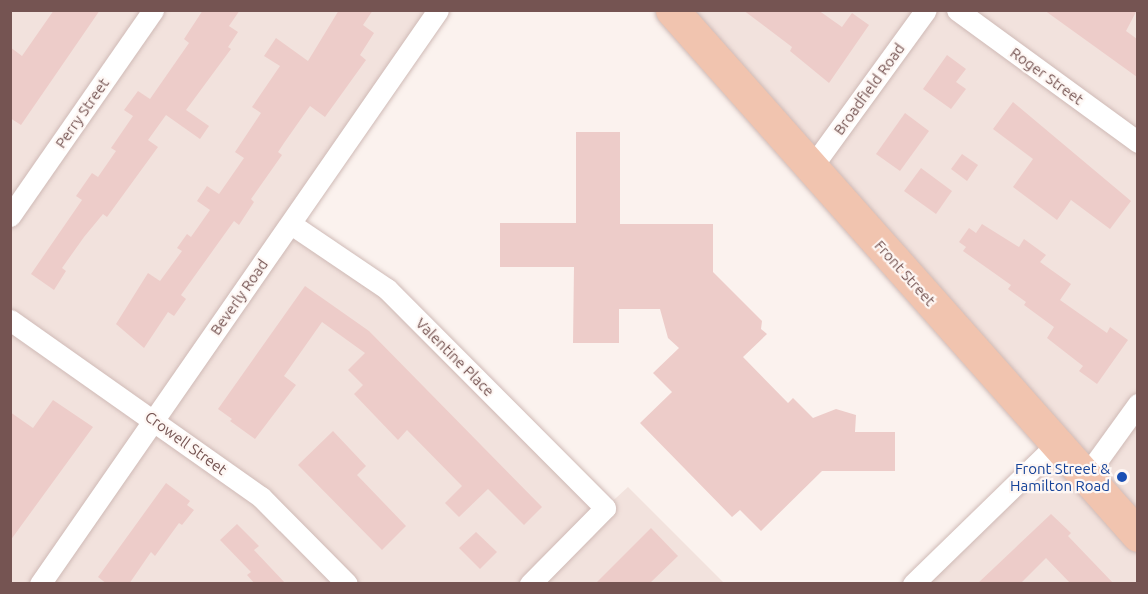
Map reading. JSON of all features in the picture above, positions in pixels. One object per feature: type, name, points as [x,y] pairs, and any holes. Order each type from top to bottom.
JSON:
[{"type":"main road","name":"Front Street","points":[[672,10],[1137,535]]},
{"type":"street","name":"Perry Street","points":[[10,216],[153,10]]},
{"type":"street","name":"Beverly Road","points":[[40,584],[438,10]]},
{"type":"street","name":"Broadfield Road","points":[[812,168],[926,10]]},
{"type":"street","name":"Roger Street","points":[[957,10],[1137,142]]},
{"type":"street","name":"Valentine Place","points":[[291,224],[387,289],[605,508],[530,584]]},
{"type":"street","name":"Crowell Street","points":[[10,320],[261,497],[347,584]]},
{"type":"street","points":[[1086,476],[1137,404]]},
{"type":"street","points":[[913,584],[1057,444]]},
{"type":"shaded area","points":[[10,11],[438,11],[291,224],[387,289],[605,508],[628,487],[724,583],[11,583]]},
{"type":"shaded area","points":[[672,11],[1137,11],[1137,583],[914,583],[1056,444]]},
{"type":"building","points":[[54,10],[100,10],[21,125],[10,118],[10,47],[22,56]]},
{"type":"building","points":[[203,10],[240,10],[229,26],[238,32],[228,47],[231,49],[186,110],[209,126],[200,139],[166,115],[148,140],[158,147],[107,217],[103,214],[84,237],[62,268],[66,271],[54,290],[31,274],[82,200],[76,196],[92,173],[98,177],[116,151],[111,148],[133,116],[124,110],[138,91],[150,99],[189,43],[184,39]]},
{"type":"building","points":[[339,10],[373,10],[363,25],[374,33],[360,55],[366,60],[325,117],[310,106],[278,152],[282,155],[251,199],[254,202],[239,225],[234,221],[181,295],[186,299],[174,316],[168,312],[144,348],[116,324],[148,273],[160,281],[182,251],[177,248],[187,234],[191,237],[210,210],[197,201],[207,186],[219,194],[244,158],[235,152],[261,113],[252,107],[280,66],[264,56],[276,38],[308,61]]},
{"type":"building","points":[[743,10],[818,10],[842,27],[852,13],[869,25],[829,83],[790,51],[792,47]]},
{"type":"building","points":[[1044,10],[1137,10],[1126,31],[1137,39],[1137,77]]},
{"type":"building","points":[[947,55],[966,69],[956,82],[966,89],[951,109],[923,89]]},
{"type":"building","points":[[1013,102],[1131,201],[1110,229],[1071,200],[1057,220],[1013,187],[1033,159],[993,129]]},
{"type":"building","points":[[905,113],[929,131],[900,171],[876,154]]},
{"type":"building","points":[[576,132],[620,132],[620,224],[713,224],[713,272],[762,321],[761,329],[767,334],[743,357],[788,403],[793,398],[813,418],[836,409],[856,415],[855,432],[895,432],[895,471],[822,471],[761,531],[740,510],[732,517],[640,423],[672,392],[653,373],[679,348],[668,338],[660,309],[619,309],[619,343],[573,343],[574,267],[500,267],[500,223],[576,223]]},
{"type":"building","points":[[962,154],[978,165],[967,181],[951,169]]},
{"type":"building","points":[[921,168],[952,191],[936,214],[904,191]]},
{"type":"building","points":[[982,224],[1019,247],[1024,239],[1046,255],[1040,262],[1071,284],[1060,300],[1107,333],[1110,327],[1128,340],[1097,384],[1079,371],[1083,366],[1047,338],[1054,327],[1024,305],[1026,302],[1008,289],[1011,285],[963,251],[966,247],[959,242],[969,228],[976,233]]},
{"type":"building","points":[[305,286],[369,331],[542,507],[524,525],[488,489],[459,517],[445,503],[462,486],[407,430],[398,440],[354,394],[363,385],[348,370],[365,353],[322,322],[284,376],[296,385],[255,439],[218,409]]},
{"type":"building","points":[[53,400],[93,427],[10,541],[10,412],[33,428]]},
{"type":"building","points":[[333,431],[366,466],[357,475],[406,526],[382,550],[298,465]]},
{"type":"building","points":[[166,483],[190,501],[187,505],[194,510],[182,525],[179,523],[155,556],[151,552],[129,584],[107,584],[98,577]]},
{"type":"building","points":[[1051,514],[1071,533],[1068,536],[1114,584],[1071,584],[1046,558],[1020,584],[977,584]]},
{"type":"building","points":[[237,524],[259,546],[254,550],[286,584],[255,584],[247,575],[251,572],[220,540]]},
{"type":"building","points":[[651,528],[678,556],[649,584],[595,584]]},
{"type":"building","points":[[476,532],[497,552],[480,569],[459,548]]},
{"type":"place","name":"Front Street & Hamilton Road","points":[[1122,477]]}]
